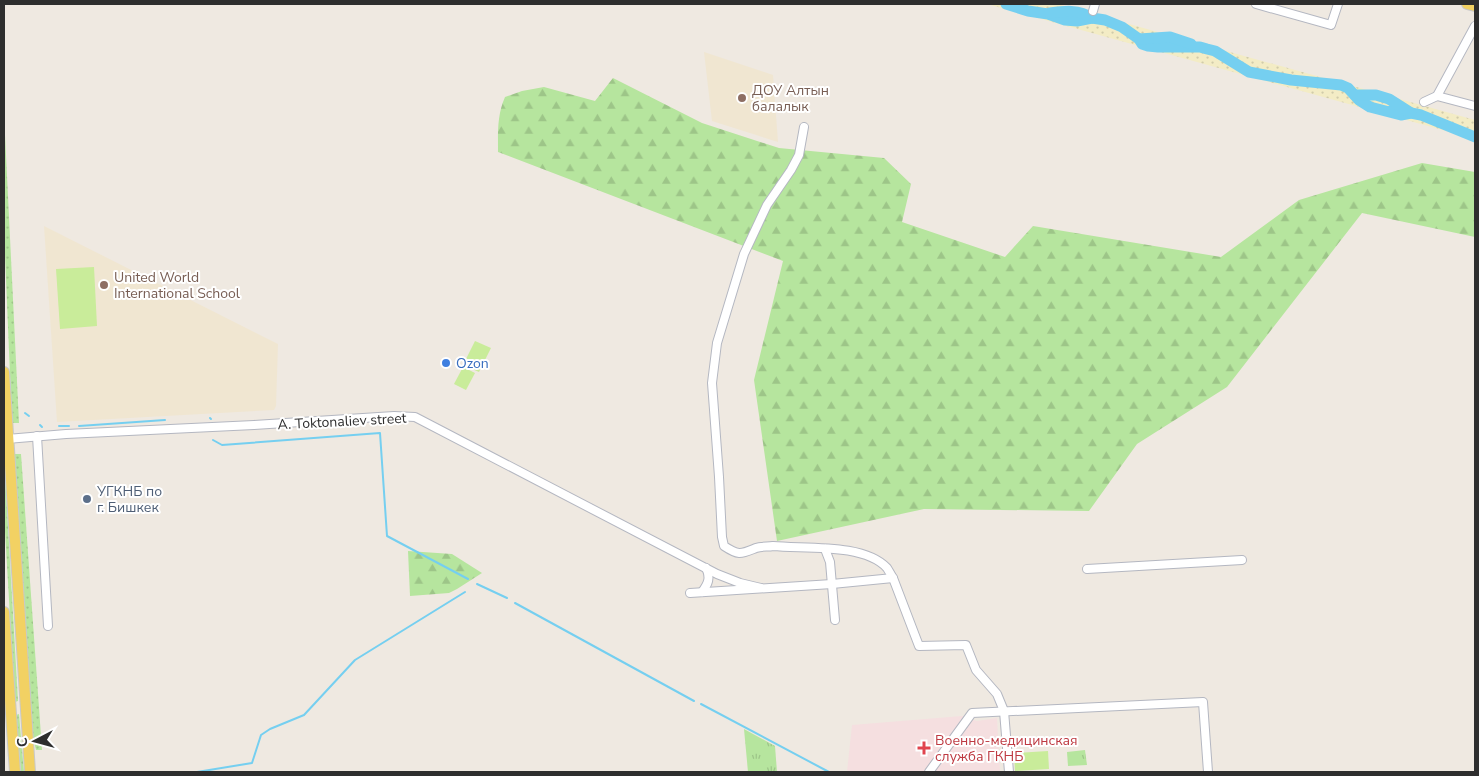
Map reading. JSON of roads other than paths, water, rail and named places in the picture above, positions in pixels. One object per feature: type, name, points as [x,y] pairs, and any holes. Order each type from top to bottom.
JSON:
[{"type":"main road","points":[[1467,4],[1475,6]]},
{"type":"main road","points":[[4,372],[5,439],[30,772]]},
{"type":"main road","points":[[4,612],[15,772]]},
{"type":"main road","points":[[10,709],[24,708]]},
{"type":"street","points":[[1256,4],[1331,25],[1338,4]]},
{"type":"street","points":[[1424,102],[1437,96],[1475,26]]},
{"type":"street","points":[[1437,96],[1475,106]]},
{"type":"street","points":[[804,128],[799,155],[767,205],[744,254],[717,343],[712,383],[724,546],[732,551],[741,553],[761,547],[773,546],[854,550],[874,558],[887,568],[893,578],[919,646],[966,645],[976,670],[997,694],[1004,711],[1009,772]]},
{"type":"street","name":"A. Toktonaliev street","points":[[5,439],[254,426],[394,416],[415,417],[706,568],[729,579],[761,588]]},
{"type":"street","points":[[38,436],[48,626]]},
{"type":"street","points":[[824,549],[830,562],[835,620]]},
{"type":"street","points":[[1087,568],[1242,560]]},
{"type":"street","points":[[702,592],[708,582],[706,568]]},
{"type":"street","points":[[690,593],[893,578]]},
{"type":"street","points":[[929,772],[972,713],[1203,702],[1208,772]]},
{"type":"waterway","points":[[1006,4],[1065,20],[1077,21],[1092,18],[1105,20],[1122,27],[1139,39],[1142,44],[1158,47],[1200,47],[1215,51],[1249,72],[1291,80],[1341,85],[1348,88],[1359,100],[1370,107],[1401,115],[1411,113],[1421,115],[1475,137]]},
{"type":"waterway","points":[[1050,13],[1077,12],[1092,18]]},
{"type":"waterway","points":[[1139,39],[1170,37],[1191,44]]},
{"type":"waterway","points":[[1355,95],[1376,95],[1389,99],[1411,113]]},
{"type":"waterway","points":[[1375,109],[1397,106]]},
{"type":"waterway","points":[[25,413],[29,416]]},
{"type":"waterway","points":[[79,426],[165,420]]},
{"type":"waterway","points":[[59,426],[69,426]]},
{"type":"waterway","points":[[213,440],[222,445],[380,433],[387,536],[468,579]]},
{"type":"waterway","points":[[477,584],[507,598]]},
{"type":"waterway","points":[[197,772],[252,763],[261,735],[270,729],[304,715],[355,660],[465,592]]},
{"type":"waterway","points":[[515,603],[694,701]]},
{"type":"waterway","points":[[701,704],[829,772]]},
{"type":"place","name":"ДОУ Алтын балалык","points":[[742,98]]},
{"type":"place","name":"United World International School","points":[[104,285]]},
{"type":"place","name":"Ozon","points":[[446,363]]},
{"type":"place","name":"УГКНБ по г. Бишкек","points":[[87,499]]},
{"type":"place","name":"Военно-медицинская служба ГКНБ","points":[[924,748]]}]
